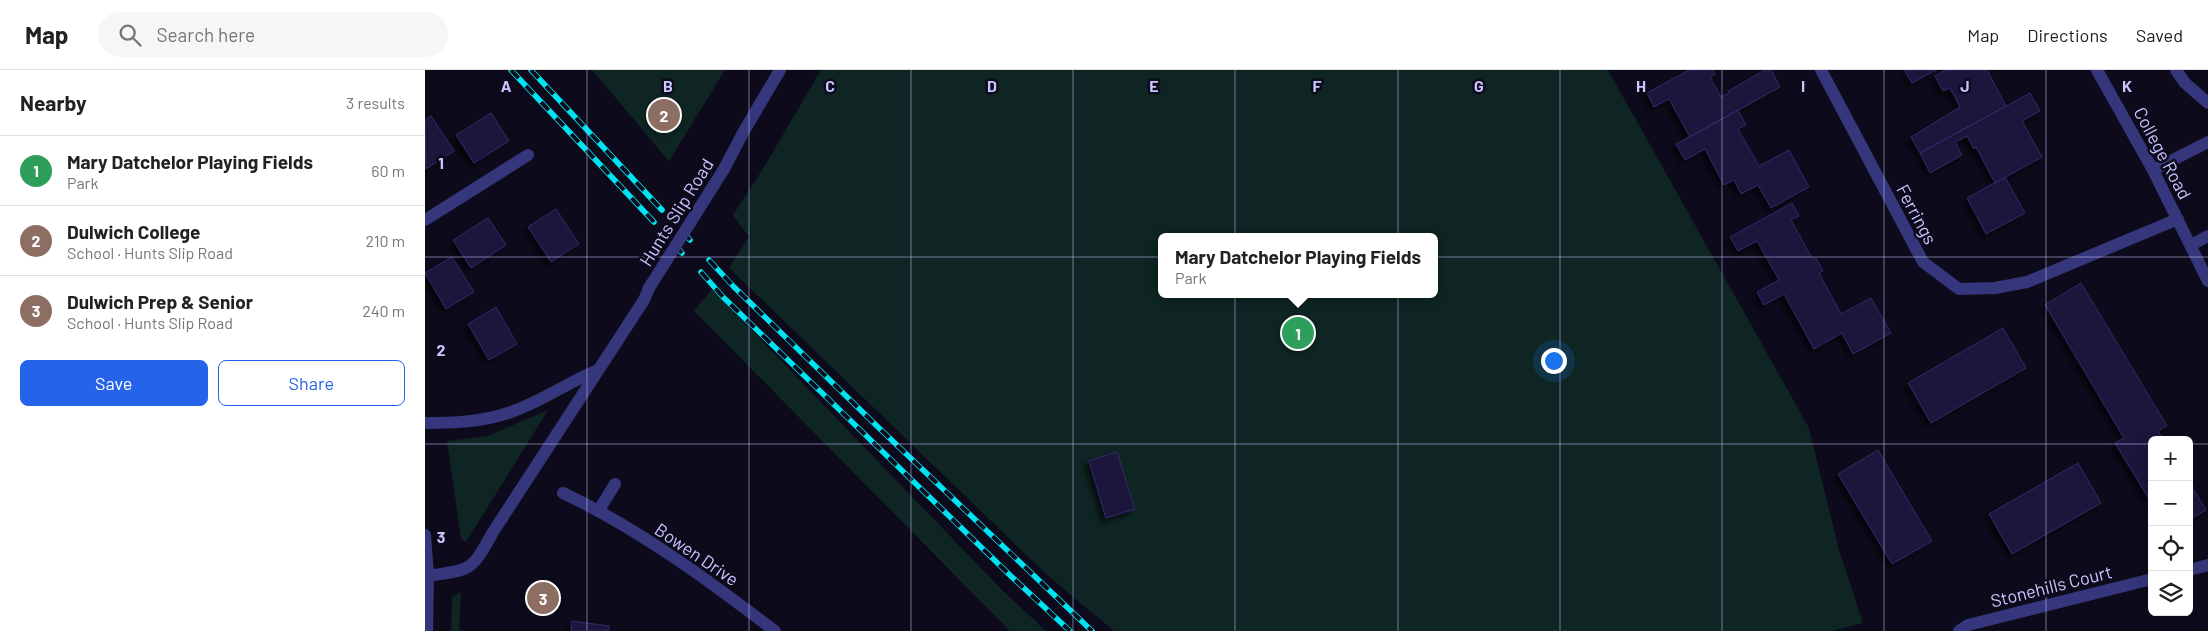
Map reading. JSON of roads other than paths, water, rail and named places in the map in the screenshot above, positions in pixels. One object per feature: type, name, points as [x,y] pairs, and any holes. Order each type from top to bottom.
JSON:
[{"type":"street","name":"Hunts Slip Road","points":[[428,576],[470,568],[480,557],[493,532],[644,300],[649,288],[724,169],[780,70]]},
{"type":"street","name":"Ferrings","points":[[1821,70],[1923,262],[1959,289],[1995,288],[2027,282],[2178,219]]},
{"type":"street","name":"College Road","points":[[2097,70],[2153,170],[2208,281]]},
{"type":"street","points":[[2176,70],[2185,83],[2208,103]]},
{"type":"street","points":[[2153,170],[2208,142]]},
{"type":"street","points":[[425,220],[528,155]]},
{"type":"street","points":[[2191,244],[2208,236]]},
{"type":"street","points":[[425,423],[449,424],[474,421],[509,413],[598,370]]},
{"type":"street","points":[[599,510],[615,484]]},
{"type":"street","name":"Bowen Drive","points":[[563,493],[599,510],[697,574],[775,631]]},
{"type":"street","points":[[425,535],[428,576],[427,631]]},
{"type":"street","points":[[2193,569],[2208,565]]},
{"type":"street","name":"Stonehills Court","points":[[1959,631],[1968,625],[2148,580]]},
{"type":"railway","points":[[511,70],[654,222]]},
{"type":"railway","points":[[531,70],[662,210]]},
{"type":"railway","points":[[683,232],[690,240]]},
{"type":"railway","points":[[675,245],[682,253]]},
{"type":"railway","points":[[709,260],[734,287],[879,428],[1092,631]]},
{"type":"railway","points":[[701,272],[723,297],[1070,631]]},
{"type":"place","name":"Dulwich College","points":[[664,115]]},
{"type":"place","name":"Mary Datchelor Playing Fields","points":[[1298,333]]},
{"type":"place","name":"Dulwich Prep & Senior","points":[[543,598]]}]
